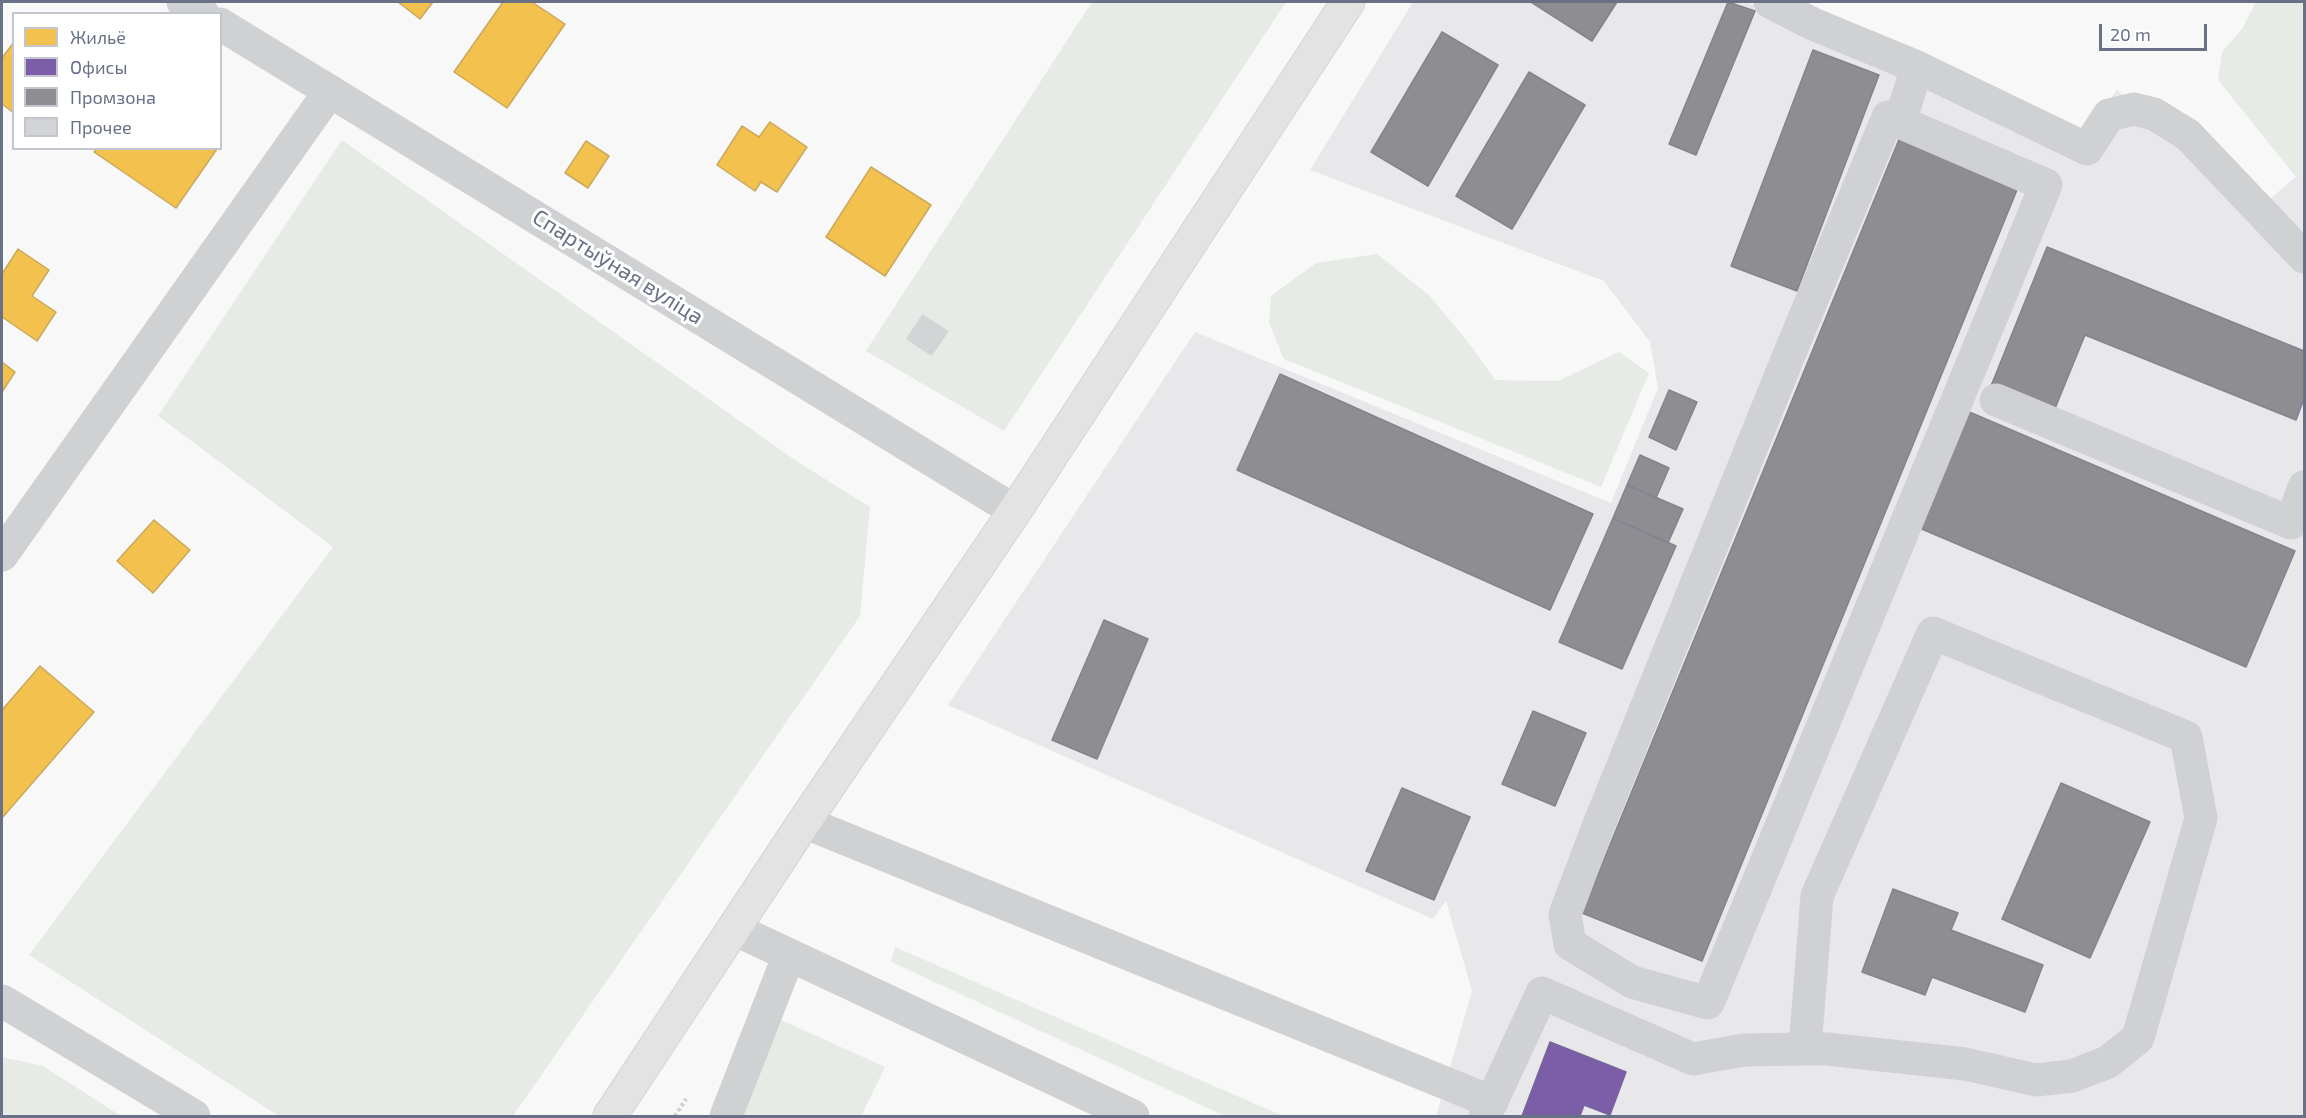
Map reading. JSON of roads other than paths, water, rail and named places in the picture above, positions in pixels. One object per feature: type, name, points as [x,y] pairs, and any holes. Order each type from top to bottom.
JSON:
[{"type":"main road","points":[[610,1116],[804,822],[1015,511],[1348,2]]},
{"type":"street","points":[[183,2],[200,12]]},
{"type":"street","points":[[1770,2],[1813,24],[1917,68],[2087,149],[2109,115],[2134,109],[2154,114],[2188,135],[2304,257]]},
{"type":"street","name":"Спартыўная вуліца","points":[[222,25],[1015,511]]},
{"type":"street","points":[[1900,122],[1917,68]]},
{"type":"street","points":[[2,555],[330,91]]},
{"type":"street","points":[[1888,117],[1900,122],[2046,185],[1708,1003],[1632,982],[1570,944],[1565,914],[1777,383],[1888,117]]},
{"type":"street","points":[[1996,400],[2291,523],[2304,487]]},
{"type":"street","points":[[804,822],[1488,1109],[1542,993],[1693,1059],[1744,1050],[1827,1049],[1965,1064],[2036,1080],[2072,1076],[2108,1062],[2138,1038],[2201,818],[2186,737],[1933,633],[1817,896],[1805,1049]]},
{"type":"street","points":[[734,929],[1133,1116]]},
{"type":"street","points":[[726,1116],[789,955]]},
{"type":"street","points":[[2,1001],[194,1116]]}]
